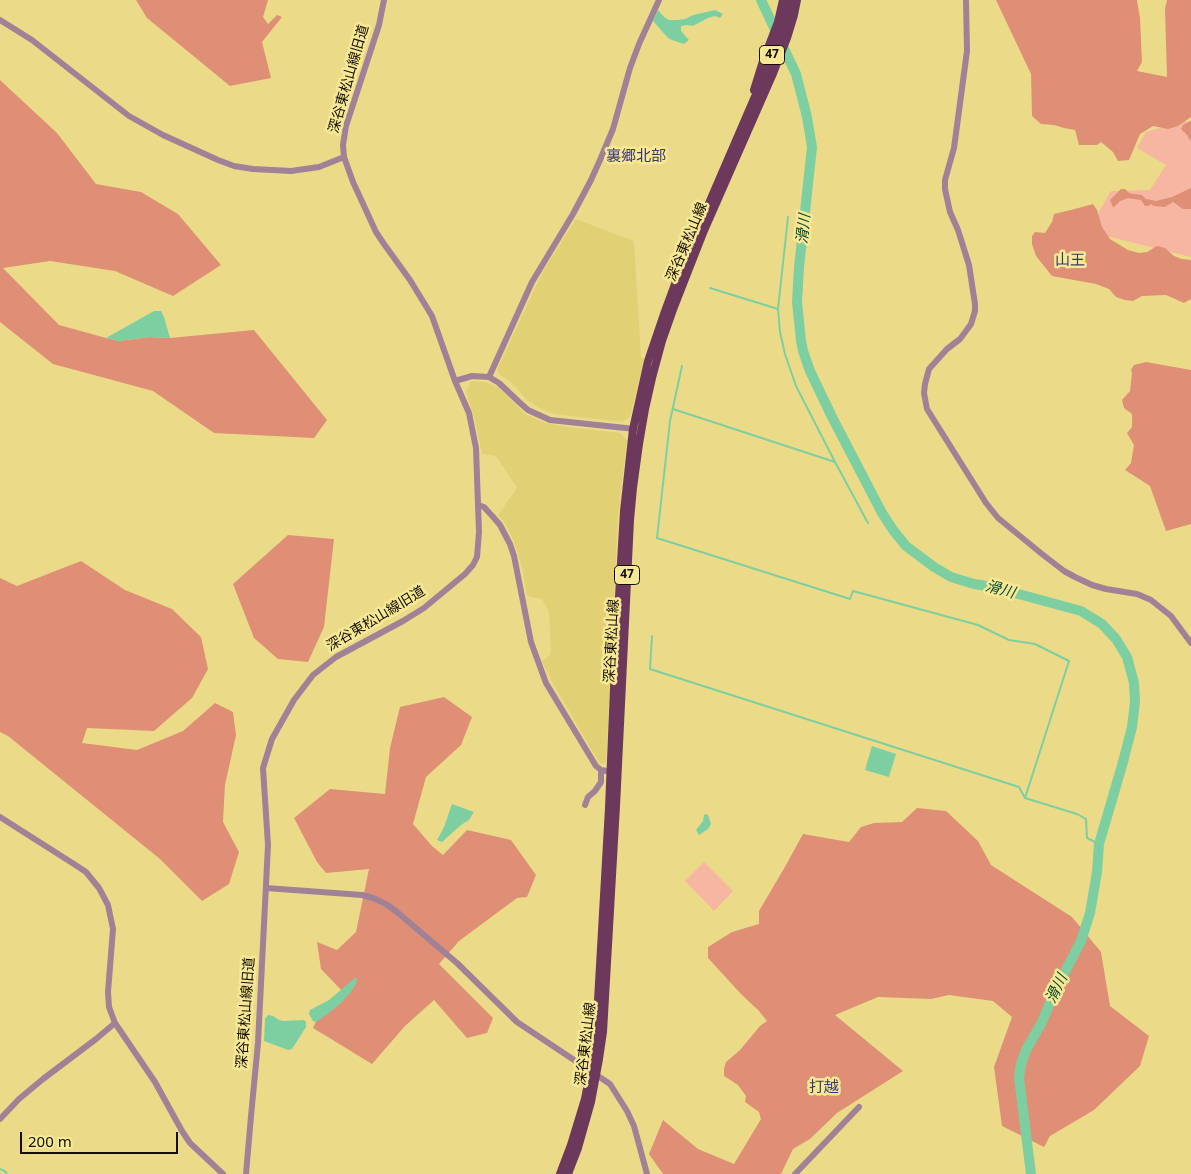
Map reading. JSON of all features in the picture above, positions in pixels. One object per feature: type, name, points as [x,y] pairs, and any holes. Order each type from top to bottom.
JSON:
[{"type":"main road","name":"深谷東松山線","points":[[568,1174],[585,1125],[594,1073],[614,772],[624,511],[648,361],[681,268],[783,28],[790,0]]},
{"type":"main road","name":"深谷東松山線","points":[[637,430],[662,340],[689,266],[763,97],[786,38],[797,0]]},
{"type":"main road","name":"深谷東松山線","points":[[763,97],[781,66],[795,27],[802,0]]},
{"type":"main road","name":"深谷東松山線","points":[[750,109],[754,88],[783,3]]},
{"type":"main road","name":"深谷東松山線","points":[[560,1174],[579,1123],[594,1073]]},
{"type":"street","name":"深谷東松山線旧道","points":[[246,1174],[258,1043],[268,845],[263,768],[272,739],[294,700],[313,675],[336,657],[424,608],[466,574],[474,565],[477,557],[479,532],[476,448],[469,413],[455,381],[432,316],[410,280],[376,232],[353,182],[344,157],[343,145],[346,126],[384,0]]},
{"type":"street","points":[[489,377],[532,282],[591,180],[613,130],[630,68],[639,44],[659,0]]},
{"type":"street","points":[[966,0],[967,51],[954,148],[945,180],[945,189],[950,212],[969,265],[975,311],[971,324],[966,331],[930,369],[924,384],[927,409],[986,503],[998,518],[1064,571],[1075,577],[1092,585],[1137,594],[1151,600],[1171,616],[1191,643]]},
{"type":"street","points":[[0,20],[32,40],[129,116],[163,135],[218,160],[234,166],[253,169],[291,171],[320,167],[344,157]]},
{"type":"street","points":[[455,381],[472,376],[489,377],[499,383],[528,410],[542,418],[559,422],[637,430]]},
{"type":"street","points":[[478,504],[500,525],[510,544],[531,642],[546,683],[596,766],[601,770],[614,772]]},
{"type":"street","points":[[585,805],[588,797],[601,782],[601,770]]},
{"type":"street","points":[[0,817],[86,872],[103,894],[108,905],[113,929],[108,1007],[115,1023],[155,1082],[174,1119],[186,1137],[223,1174]]},
{"type":"street","points":[[266,888],[354,894],[373,898],[397,912],[457,963],[517,1022],[610,1084],[634,1126],[647,1174]]},
{"type":"street","points":[[0,1119],[19,1099],[115,1023]]},
{"type":"street","points":[[795,1174],[859,1107]]},
{"type":"shaded area","points":[[136,0],[268,0],[263,17],[268,24],[277,15],[282,17],[262,42],[271,78],[230,86],[147,18]]},
{"type":"shaded area","points":[[996,0],[1137,0],[1140,18],[1142,62],[1137,71],[1167,77],[1165,9],[1167,0],[1191,0],[1191,117],[1178,126],[1168,129],[1153,126],[1140,134],[1129,160],[1118,161],[1113,152],[1101,142],[1097,145],[1079,145],[1075,130],[1041,124],[1032,116],[1031,74]]},
{"type":"shaded area","points":[[658,10],[669,20],[685,19],[693,15],[715,10],[723,14],[720,18],[715,16],[708,18],[693,26],[681,26],[681,31],[689,40],[684,44],[668,38],[653,21]]},
{"type":"shaded area","points":[[0,80],[57,133],[96,184],[141,192],[178,214],[221,265],[173,296],[115,271],[50,261],[3,268],[59,325],[106,338],[119,341],[149,337],[170,338],[254,330],[327,420],[314,438],[214,433],[153,391],[53,364],[0,322]]},
{"type":"shaded area","points":[[1185,121],[1191,126],[1191,257],[1094,233],[1097,215],[1111,191],[1150,190],[1166,165],[1137,148],[1146,132]]},
{"type":"shaded area","points":[[1190,121],[1191,142],[1181,129],[1183,125]]},
{"type":"shaded area","points":[[1191,188],[1191,209],[1183,209],[1173,202],[1165,207],[1151,204],[1145,206],[1141,200],[1128,198],[1120,201],[1113,207],[1110,200],[1121,189],[1156,201],[1172,197]]},
{"type":"shaded area","points":[[1093,204],[1097,210],[1102,227],[1110,239],[1128,250],[1139,253],[1147,252],[1157,246],[1165,248],[1174,256],[1191,260],[1191,299],[1184,303],[1166,295],[1142,296],[1133,301],[1125,300],[1116,297],[1109,289],[1096,284],[1052,276],[1036,256],[1032,244],[1032,236],[1035,232],[1045,233],[1052,222],[1054,214]]},
{"type":"shaded area","points":[[576,219],[634,241],[641,357],[644,360],[630,417],[622,422],[554,414],[539,408],[527,400],[497,370],[542,273]]},
{"type":"shaded area","points":[[154,311],[161,311],[170,338],[149,337],[119,341],[106,338]]},
{"type":"shaded area","points":[[1146,362],[1191,370],[1191,524],[1166,531],[1150,486],[1125,470],[1131,463],[1134,445],[1127,433],[1132,427],[1132,414],[1124,408],[1122,400],[1130,391],[1131,370],[1134,365]]},
{"type":"shaded area","points":[[471,381],[485,382],[498,387],[525,414],[543,422],[560,426],[620,433],[627,440],[618,517],[606,762],[602,764],[599,762],[553,684],[542,661],[551,654],[549,612],[542,599],[527,596],[522,567],[513,539],[498,515],[517,488],[496,456],[482,454],[475,420],[466,392]]},
{"type":"shaded area","points":[[288,535],[334,539],[324,627],[308,662],[278,659],[254,638],[233,584]]},
{"type":"shaded area","points":[[81,561],[125,590],[172,609],[201,637],[208,669],[192,698],[154,731],[87,728],[82,743],[137,750],[183,731],[215,703],[233,712],[236,735],[225,785],[223,822],[239,852],[229,884],[202,901],[160,859],[8,736],[0,732],[0,578],[17,586]]},
{"type":"shaded area","points":[[444,697],[472,717],[461,745],[426,777],[413,824],[432,846],[443,855],[467,830],[511,840],[536,875],[527,897],[517,898],[459,941],[439,964],[493,1018],[487,1033],[467,1038],[434,1000],[405,1026],[372,1064],[313,1028],[321,1011],[345,994],[321,969],[317,942],[337,950],[356,932],[369,869],[326,873],[317,862],[294,818],[330,789],[385,794],[390,748],[400,707]]},
{"type":"shaded area","points":[[872,746],[896,754],[889,777],[865,770]]},
{"type":"shaded area","points":[[452,804],[474,812],[469,820],[442,842],[437,840]]},
{"type":"shaded area","points":[[917,808],[946,811],[978,841],[991,865],[1072,917],[1101,952],[1110,1006],[1149,1036],[1140,1066],[1094,1110],[1050,1136],[1044,1147],[1002,1126],[994,1067],[1012,1017],[993,1001],[949,995],[931,999],[878,997],[835,1015],[903,1071],[837,1113],[810,1139],[793,1149],[781,1174],[663,1174],[649,1154],[663,1120],[698,1149],[734,1164],[761,1119],[759,1112],[745,1102],[746,1096],[738,1085],[724,1076],[724,1069],[726,1062],[767,1021],[708,958],[708,947],[732,932],[759,924],[759,911],[803,834],[849,842],[861,827],[874,823],[902,822]]},
{"type":"shaded area","points":[[706,814],[711,824],[708,829],[699,835],[696,830]]},
{"type":"shaded area","points":[[704,862],[733,891],[714,911],[685,881]]},
{"type":"shaded area","points":[[357,978],[356,984],[341,1003],[314,1022],[309,1014],[310,1010],[329,1000]]},
{"type":"shaded area","points":[[268,1015],[283,1021],[304,1020],[306,1022],[306,1027],[292,1049],[288,1050],[264,1041],[265,1019]]},
{"type":"waterway","name":"滑川","points":[[761,0],[796,74],[807,117],[812,147],[797,302],[803,351],[810,371],[832,417],[882,513],[906,546],[951,577],[1081,611],[1102,624],[1116,639],[1127,657],[1134,683],[1135,702],[1132,727],[1099,844],[1097,872],[1090,913],[1081,941],[1056,989],[1041,1024],[1026,1050],[1021,1064],[1019,1078],[1031,1174]]},
{"type":"waterway","points":[[788,217],[778,309],[780,332],[796,386],[835,462]]},
{"type":"waterway","points":[[710,288],[778,309]]},
{"type":"waterway","points":[[682,366],[670,421],[657,538],[850,599],[853,591],[978,625],[1009,640],[1035,644],[1069,661],[1025,798]]},
{"type":"waterway","points":[[673,409],[835,462],[868,523]]},
{"type":"waterway","points":[[652,636],[650,669],[1019,787],[1025,798],[1077,814],[1086,819],[1087,838],[1099,844]]},
{"type":"waterway","points":[[0,1169],[7,1174]]},
{"type":"district","name":"裏郷北部","points":[[636,157]]},
{"type":"district","name":"山王","points":[[1070,261]]},
{"type":"district","name":"打越","points":[[824,1088]]}]
